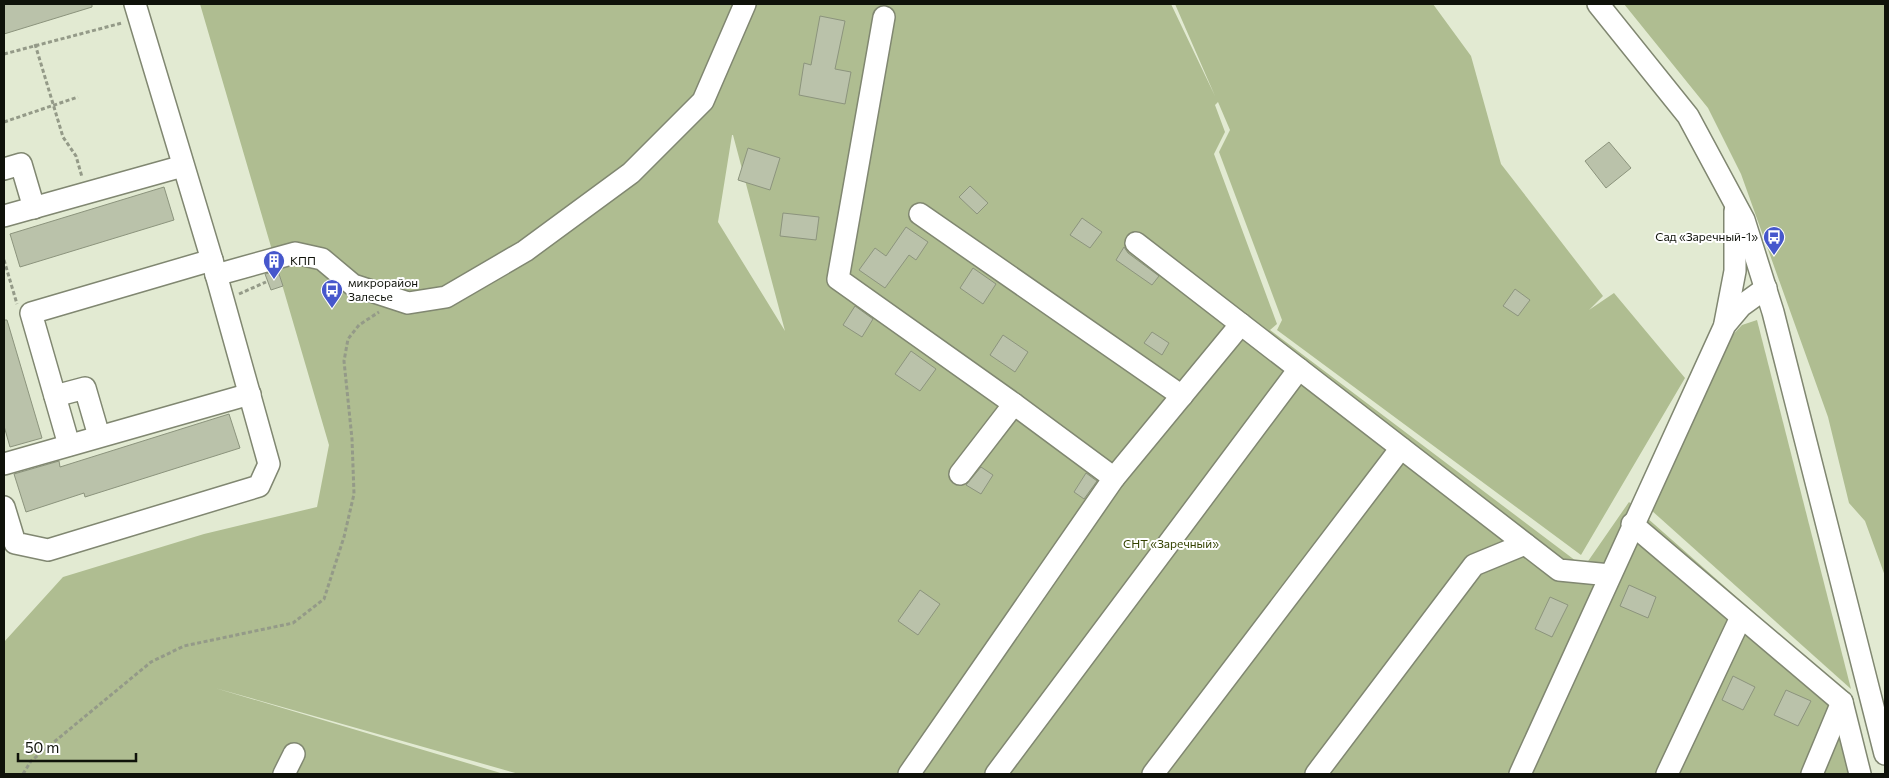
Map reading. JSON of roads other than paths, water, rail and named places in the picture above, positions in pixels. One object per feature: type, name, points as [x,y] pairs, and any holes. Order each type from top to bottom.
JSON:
[{"type":"street","points":[[69,445],[31,313],[214,267],[295,253],[322,259],[353,285],[403,302],[408,303],[446,297],[525,251],[631,172],[703,101],[745,4]]},
{"type":"street","points":[[1598,4],[1688,116],[1736,200],[1744,220],[1766,288],[1885,754]]},
{"type":"street","points":[[4,506],[15,543],[48,550],[258,486],[269,464],[224,300],[182,166],[137,11]]},
{"type":"street","points":[[884,17],[838,279],[1014,404],[1114,478]]},
{"type":"street","points":[[4,168],[21,164],[34,208]]},
{"type":"street","points":[[4,216],[182,166]]},
{"type":"street","points":[[1520,774],[1632,524],[1725,325],[1735,271],[1736,200]]},
{"type":"street","points":[[920,214],[1182,396]]},
{"type":"street","points":[[1136,243],[1559,570],[1610,575]]},
{"type":"street","points":[[1725,325],[1741,306],[1766,288]]},
{"type":"street","points":[[909,774],[1114,478],[1241,324]]},
{"type":"street","points":[[996,774],[1299,369]]},
{"type":"street","points":[[55,396],[85,388],[99,436]]},
{"type":"street","points":[[4,464],[250,394]]},
{"type":"street","points":[[960,474],[1014,404]]},
{"type":"street","points":[[1153,774],[1401,448]]},
{"type":"street","points":[[1632,524],[1842,702],[1860,774]]},
{"type":"street","points":[[1316,774],[1474,565],[1526,544]]},
{"type":"street","points":[[1667,774],[1741,617]]},
{"type":"street","points":[[1812,774],[1842,702]]},
{"type":"street","points":[[284,774],[294,754]]},
{"type":"place","name":"Сад «Заречный-1»","points":[[1774,256]]},
{"type":"place","name":"КПП","points":[[274,280]]},
{"type":"place","name":"микрорайон Залесье","points":[[332,309]]},
{"type":"park label","name":"СНТ «Заречный»","points":[[1171,544]]}]
